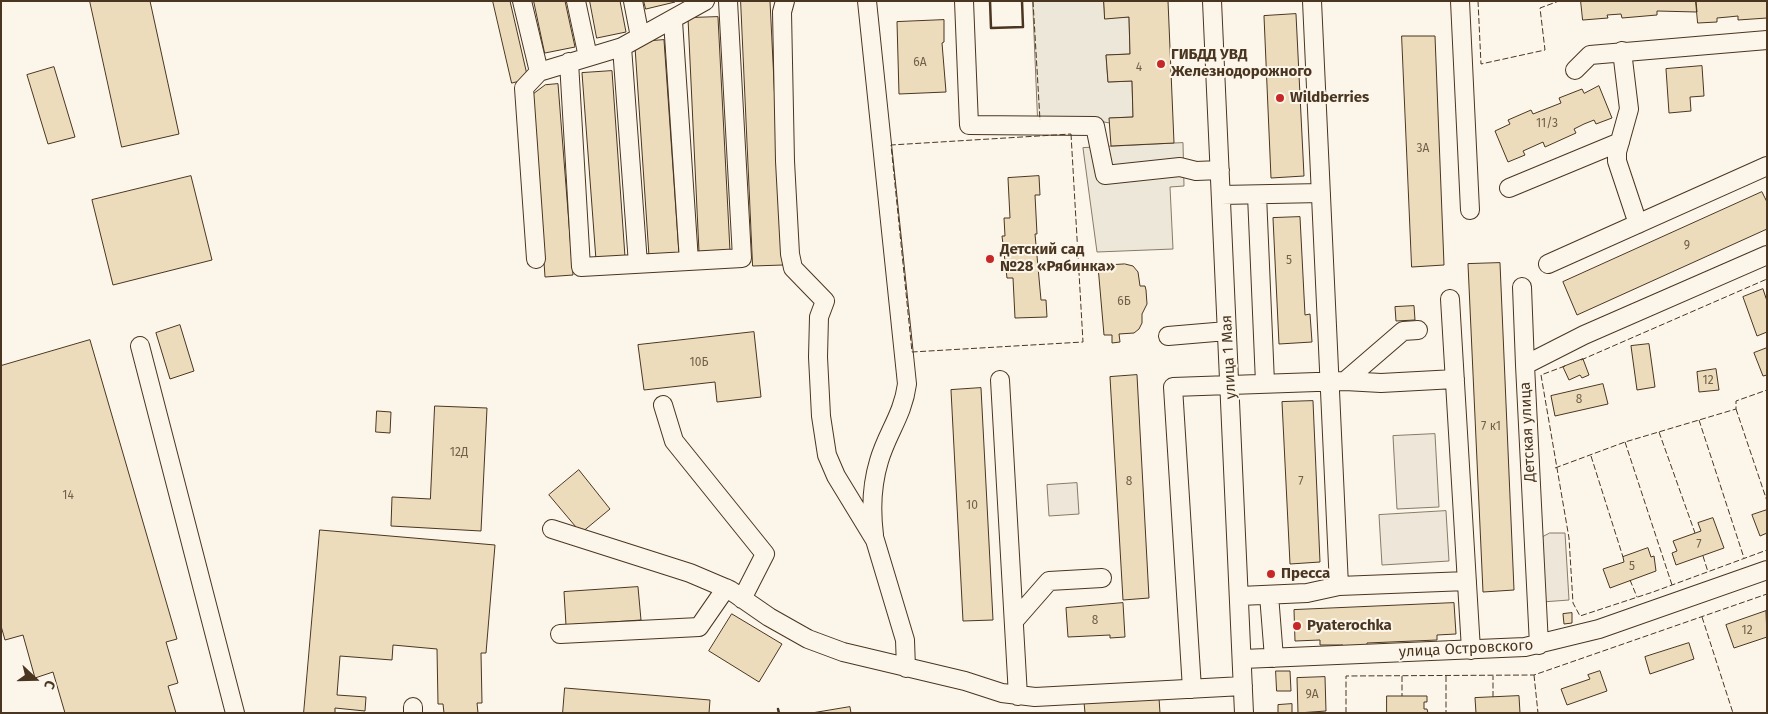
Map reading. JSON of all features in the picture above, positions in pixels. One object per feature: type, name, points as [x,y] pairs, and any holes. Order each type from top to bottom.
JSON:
[{"type":"street","points":[[522,1],[539,72]]},
{"type":"street","points":[[576,1],[588,57]]},
{"type":"street","points":[[632,1],[640,37]]},
{"type":"street","points":[[570,62],[581,268],[742,258],[728,1]]},
{"type":"street","points":[[784,1],[782,12],[785,161],[790,254],[793,268],[824,302],[819,317],[818,357],[821,416],[827,455],[836,476],[875,540]]},
{"type":"street","points":[[867,1],[907,384],[900,415],[885,445],[876,476],[873,522],[875,540],[905,640],[906,668]]},
{"type":"street","points":[[964,1],[969,126],[1095,126],[1105,175],[1180,167],[1196,171],[1220,170]]},
{"type":"street","name":"улица 1 Мая","points":[[1212,1],[1244,713]]},
{"type":"street","points":[[1312,1],[1321,193],[1337,381],[1339,586]]},
{"type":"street","points":[[1460,1],[1470,210]]},
{"type":"street","points":[[536,258],[524,88],[539,72],[622,46],[673,21],[694,4]]},
{"type":"street","points":[[673,21],[690,261]]},
{"type":"street","points":[[1575,70],[1590,55],[1767,40]]},
{"type":"street","points":[[622,46],[638,264]]},
{"type":"street","points":[[1622,51],[1629,109],[1617,152],[1617,161],[1638,224]]},
{"type":"street","points":[[1509,188],[1620,142]]},
{"type":"street","points":[[1548,264],[1767,166]]},
{"type":"street","points":[[1221,196],[1321,193]]},
{"type":"street","points":[[1256,195],[1265,384]]},
{"type":"street","name":"Детская улица","points":[[1539,645],[1525,365],[1584,334],[1767,255]]},
{"type":"street","points":[[1522,287],[1525,365]]},
{"type":"street","points":[[1450,299],[1471,650]]},
{"type":"street","points":[[1337,381],[1403,331],[1418,330]]},
{"type":"street","points":[[1168,336],[1227,332]]},
{"type":"street","points":[[140,346],[235,713]]},
{"type":"street","points":[[1192,689],[1173,387],[1337,381],[1380,383],[1454,379]]},
{"type":"street","points":[[1000,380],[1018,696]]},
{"type":"street","points":[[663,405],[674,441],[765,554],[742,599]]},
{"type":"street","points":[[552,529],[690,573],[726,588],[769,617],[808,639],[866,659],[1018,696],[1113,694],[1243,686]]},
{"type":"street","name":"улица Островского","points":[[1243,659],[1471,650],[1539,645],[1599,629],[1767,570]]},
{"type":"street","points":[[1014,621],[1049,581],[1102,578]]},
{"type":"street","points":[[1240,596],[1307,593],[1339,586],[1467,581]]},
{"type":"street","points":[[560,634],[699,627],[726,588]]},
{"type":"street","points":[[1270,594],[1274,658]]},
{"type":"shaded area","points":[[1033,1],[1104,1],[1105,18],[1129,17],[1130,54],[1106,55],[1108,82],[1132,81],[1133,117],[1110,118],[1110,123],[1086,119],[1038,120]]},
{"type":"shaded area","points":[[1183,143],[1184,186],[1170,187],[1173,249],[1097,252],[1083,148]]},
{"type":"shaded area","points":[[1435,434],[1439,507],[1397,509],[1393,436]]},
{"type":"shaded area","points":[[1077,483],[1079,514],[1049,516],[1047,485]]},
{"type":"shaded area","points":[[1446,511],[1449,561],[1382,565],[1379,515]]},
{"type":"shaded area","points":[[1550,533],[1565,533],[1569,600],[1542,602],[1539,539]]},
{"type":"building","points":[[90,1],[150,1],[179,134],[122,147]]},
{"type":"building","points":[[493,1],[510,1],[528,79],[512,83]]},
{"type":"building","points":[[534,1],[565,1],[575,47],[545,53]]},
{"type":"building","points":[[590,1],[620,1],[626,32],[597,38]]},
{"type":"building","points":[[644,1],[675,1],[675,2],[646,9]]},
{"type":"building","points":[[741,1],[770,1],[783,265],[753,266]]},
{"type":"building","points":[[1104,1],[1168,1],[1174,143],[1111,146],[1109,118],[1133,117],[1132,81],[1108,82],[1106,55],[1130,54],[1129,17],[1105,19]]},
{"type":"building","points":[[1581,1],[1696,1],[1697,12],[1657,11],[1657,15],[1622,18],[1621,14],[1607,15],[1608,18],[1583,20]]},
{"type":"building","points":[[1696,1],[1767,1],[1767,18],[1738,20],[1738,16],[1717,18],[1717,22],[1698,23]]},
{"type":"building","points":[[1296,14],[1304,176],[1271,178],[1264,16]]},
{"type":"building","points":[[718,17],[730,251],[699,252],[688,18]]},
{"type":"building","points":[[944,20],[944,42],[942,43],[946,92],[899,94],[897,22]]},
{"type":"building","points":[[1402,36],[1435,36],[1444,265],[1412,267]]},
{"type":"building","points":[[664,40],[679,254],[649,256],[635,47],[648,41]]},
{"type":"building","points":[[1702,66],[1704,96],[1690,97],[1691,111],[1669,113],[1666,69]]},
{"type":"building","points":[[54,67],[75,137],[48,144],[27,75]]},
{"type":"building","points":[[612,71],[625,257],[596,260],[582,73]]},
{"type":"building","points":[[558,84],[573,275],[545,277],[533,94],[545,85]]},
{"type":"building","points":[[1599,86],[1612,118],[1596,124],[1594,120],[1584,124],[1574,129],[1576,133],[1545,147],[1543,142],[1523,151],[1525,155],[1508,162],[1495,131],[1510,124],[1508,120],[1531,110],[1533,114],[1561,103],[1559,98],[1582,89],[1584,93]]},
{"type":"building","points":[[191,176],[212,260],[113,285],[92,200]]},
{"type":"building","points":[[1039,176],[1040,195],[1035,195],[1037,234],[1035,234],[1041,300],[1046,300],[1047,317],[1015,318],[1013,278],[1007,278],[1002,236],[1005,236],[1004,218],[1010,218],[1008,178]]},
{"type":"building","points":[[1762,192],[1767,202],[1767,229],[1577,315],[1563,282]]},
{"type":"building","points":[[1300,217],[1305,315],[1310,314],[1312,342],[1279,344],[1273,218]]},
{"type":"building","points":[[1500,263],[1514,590],[1483,592],[1468,264]]},
{"type":"building","points":[[1125,264],[1133,266],[1138,272],[1140,286],[1145,286],[1147,304],[1142,314],[1142,323],[1139,329],[1134,333],[1119,334],[1120,342],[1112,343],[1112,335],[1104,335],[1098,266]]},
{"type":"building","points":[[1763,289],[1767,301],[1767,332],[1757,336],[1743,297]]},
{"type":"building","points":[[1414,306],[1415,320],[1396,321],[1395,307]]},
{"type":"building","points":[[180,325],[194,371],[170,379],[156,333]]},
{"type":"building","points":[[754,332],[761,397],[717,402],[715,382],[644,390],[638,345]]},
{"type":"building","points":[[90,340],[177,639],[166,642],[178,683],[168,686],[176,713],[65,713],[53,672],[35,678],[23,635],[5,640],[1,626],[1,366]]},
{"type":"building","points":[[1649,344],[1655,387],[1637,390],[1631,346]]},
{"type":"building","points":[[1767,348],[1767,375],[1763,376],[1754,353]]},
{"type":"building","points":[[1583,359],[1589,375],[1582,378],[1580,375],[1569,380],[1563,367]]},
{"type":"building","points":[[1716,369],[1719,390],[1699,392],[1697,372]]},
{"type":"building","points":[[1137,375],[1149,598],[1123,600],[1110,377]]},
{"type":"building","points":[[1603,384],[1608,404],[1555,416],[1551,396]]},
{"type":"building","points":[[981,388],[993,620],[963,621],[951,390]]},
{"type":"building","points":[[1313,401],[1320,562],[1290,564],[1282,402]]},
{"type":"building","points":[[435,406],[487,408],[481,531],[391,526],[392,497],[430,499]]},
{"type":"building","points":[[377,411],[391,412],[390,433],[376,432]]},
{"type":"building","points":[[579,470],[610,509],[581,533],[549,495]]},
{"type":"building","points":[[1767,510],[1767,533],[1760,536],[1752,515]]},
{"type":"building","points":[[1713,518],[1724,548],[1676,565],[1672,553],[1677,551],[1673,541],[1701,531],[1698,523]]},
{"type":"building","points":[[320,530],[495,545],[486,653],[481,653],[482,703],[477,703],[478,713],[444,713],[443,704],[438,704],[437,649],[393,645],[392,660],[340,656],[337,695],[366,697],[365,711],[335,708],[335,713],[304,713]]},
{"type":"building","points":[[1648,548],[1651,557],[1654,556],[1656,571],[1610,588],[1603,569],[1624,562],[1623,557]]},
{"type":"building","points":[[638,587],[641,620],[566,625],[564,592]]},
{"type":"building","points":[[1123,603],[1125,637],[1110,638],[1110,635],[1068,637],[1066,608]]},
{"type":"building","points":[[1454,603],[1456,634],[1437,635],[1437,640],[1367,643],[1367,647],[1343,648],[1343,645],[1320,645],[1320,640],[1295,641],[1294,610]]},
{"type":"building","points":[[1766,611],[1767,637],[1734,648],[1726,625]]},
{"type":"building","points":[[1572,613],[1572,623],[1564,624],[1563,614]]},
{"type":"building","points":[[732,614],[782,644],[759,682],[709,651]]},
{"type":"building","points":[[1689,643],[1694,659],[1650,674],[1645,657]]},
{"type":"building","points":[[1276,671],[1290,671],[1291,691],[1277,691]]},
{"type":"building","points":[[1600,671],[1607,691],[1567,705],[1561,689],[1590,679],[1588,675]]},
{"type":"building","points":[[1325,677],[1326,711],[1298,713],[1297,678]]},
{"type":"building","points":[[565,688],[710,700],[709,713],[563,713]]},
{"type":"building","points":[[1387,696],[1427,696],[1427,702],[1424,702],[1424,709],[1427,709],[1428,713],[1387,713]]},
{"type":"building","points":[[1519,696],[1520,713],[1476,713],[1475,698]]},
{"type":"building","points":[[1159,698],[1160,713],[1085,713],[1084,702]]},
{"type":"building","points":[[1292,704],[1292,713],[1278,713],[1278,705]]},
{"type":"building","points":[[850,707],[851,713],[812,713]]},
{"type":"fence","points":[[1033,1],[1040,120]]},
{"type":"fence","points":[[1478,1],[1481,64],[1545,50],[1540,8],[1559,1]]},
{"type":"fence","points":[[1071,134],[1083,342],[912,352],[891,145],[1071,134]]},
{"type":"fence","points":[[1581,360],[1767,279]]},
{"type":"fence","points":[[1565,366],[1541,375],[1569,538],[1573,603],[1580,616],[1653,592],[1767,550]]},
{"type":"fence","points":[[1555,468],[1625,442],[1736,409],[1736,401],[1767,390]]},
{"type":"fence","points":[[1736,409],[1767,501]]},
{"type":"fence","points":[[1699,420],[1744,558]]},
{"type":"fence","points":[[1659,432],[1695,533]]},
{"type":"fence","points":[[1625,442],[1672,585]]},
{"type":"fence","points":[[1591,456],[1623,557]]},
{"type":"fence","points":[[1703,556],[1708,572]]},
{"type":"fence","points":[[1630,580],[1637,597]]},
{"type":"fence","points":[[1346,713],[1346,676],[1534,675],[1767,594]]},
{"type":"fence","points":[[1702,617],[1733,713]]},
{"type":"fence","points":[[1534,675],[1538,713]]},
{"type":"fence","points":[[1402,676],[1402,696]]},
{"type":"fence","points":[[1446,676],[1446,713]]},
{"type":"fence","points":[[1493,676],[1493,697]]},
{"type":"wall","points":[[990,1],[991,28],[1023,27],[1022,1]]},
{"type":"wall","points":[[778,709],[779,713]]},
{"type":"place","name":"ГИБДД УВД Железнодорожного","points":[[1161,64]]},
{"type":"place","name":"Wildberries","points":[[1280,98]]},
{"type":"place","name":"Детский сад №28 «Рябинка»","points":[[990,259]]},
{"type":"place","name":"Пресса","points":[[1271,574]]},
{"type":"place","name":"Pyaterochka","points":[[1297,626]]}]
